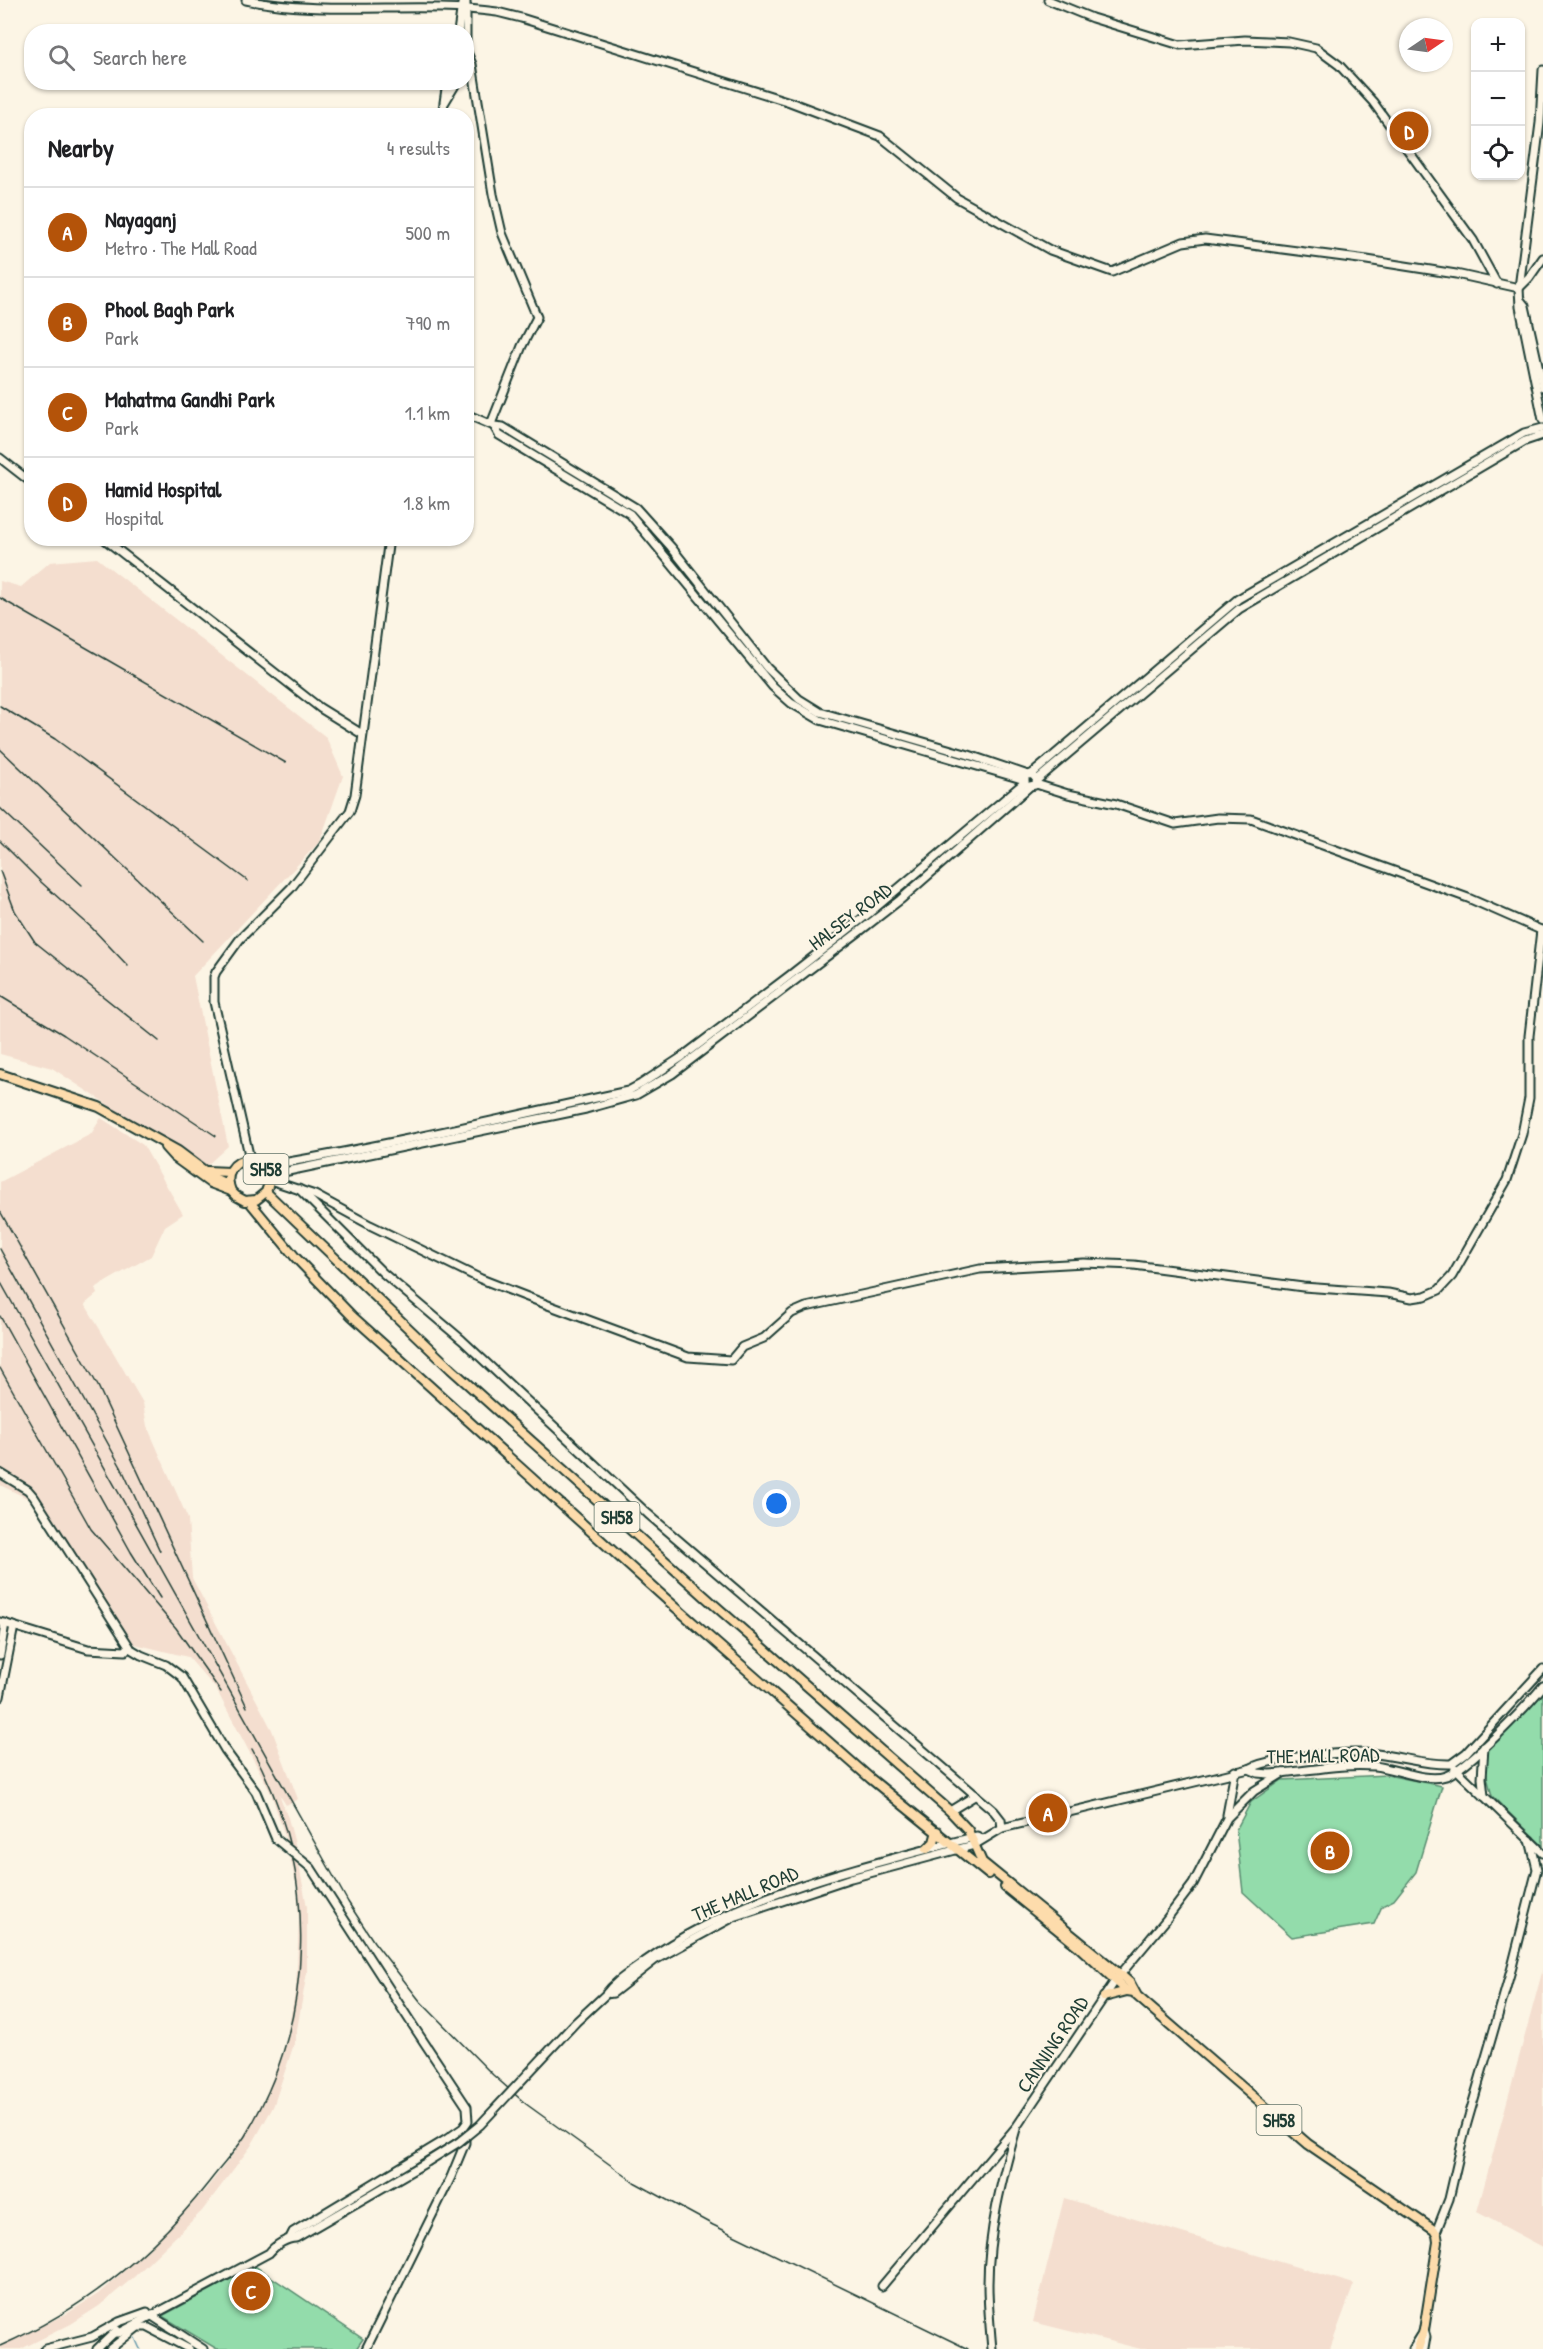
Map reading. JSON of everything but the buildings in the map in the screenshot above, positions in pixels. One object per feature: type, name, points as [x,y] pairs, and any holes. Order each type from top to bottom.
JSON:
[{"type":"main road","name":"SH58","points":[[0,1074],[87,1102],[112,1114],[178,1151],[242,1199],[256,1200],[266,1192],[269,1178],[265,1166],[250,1159],[238,1162],[230,1172],[230,1188]]},
{"type":"main road","name":"SH58","points":[[160,1142],[174,1157],[210,1183],[230,1188]]},
{"type":"main road","points":[[205,1171],[230,1172]]},
{"type":"main road","name":"SH58","points":[[266,1192],[451,1369],[711,1602],[950,1810],[973,1841]]},
{"type":"main road","name":"SH58","points":[[249,1201],[296,1258],[352,1316],[665,1598],[871,1779],[1118,1978]]},
{"type":"main road","points":[[927,1849],[934,1842],[937,1831]]},
{"type":"main road","points":[[973,1841],[982,1862],[1118,1978],[1130,1992],[1104,1997]]},
{"type":"main road","name":"SH58","points":[[1130,1992],[1308,2144],[1436,2232]]},
{"type":"main road","points":[[1421,2346],[1438,2242],[1436,2232]]},
{"type":"street","points":[[246,0],[279,7],[334,9],[465,6],[520,18],[790,102],[880,136],[957,198],[1050,250],[1112,272],[1183,242],[1205,239],[1367,260],[1456,274],[1519,288]]},
{"type":"street","points":[[461,0],[465,6],[462,24]]},
{"type":"street","points":[[1048,0],[1092,18],[1180,45],[1245,40],[1289,42],[1316,48],[1339,65],[1373,102],[1473,240],[1497,284]]},
{"type":"street","points":[[1543,70],[1540,123],[1519,288],[1520,307],[1543,420]]},
{"type":"street","points":[[443,108],[446,90]]},
{"type":"street","points":[[443,104],[452,90]]},
{"type":"street","points":[[473,90],[502,233],[537,317],[522,346],[492,425]]},
{"type":"street","points":[[1519,288],[1543,258]]},
{"type":"street","points":[[1521,301],[1525,306],[1543,387]]},
{"type":"street","points":[[474,417],[503,427],[607,494],[636,508],[702,586],[711,604]]},
{"type":"street","points":[[1030,780],[1238,599],[1524,433],[1543,428]]},
{"type":"street","points":[[414,1141],[586,1109],[627,1099],[690,1056],[732,1023],[1239,609],[1501,454],[1543,435]]},
{"type":"street","points":[[0,458],[24,477]]},
{"type":"street","points":[[269,1178],[297,1188],[481,1279],[688,1357],[731,1360],[742,1347],[764,1338],[792,1313],[806,1307],[980,1269],[1084,1263],[1134,1265],[1303,1287],[1388,1293],[1412,1298],[1425,1296],[1444,1285],[1468,1250],[1507,1180],[1522,1134],[1529,1098],[1528,1036],[1542,930],[1457,893],[1251,819],[1233,817],[1174,824],[1116,804],[1068,794],[820,712],[799,699],[767,668],[711,604],[695,591],[636,519],[607,494]]},
{"type":"street","points":[[113,546],[320,708],[362,734]]},
{"type":"street","points":[[250,1159],[214,1002],[214,977],[240,939],[291,888],[350,810],[355,795],[388,546]]},
{"type":"street","points":[[695,591],[702,586]]},
{"type":"street","name":"HALSEY ROAD","points":[[732,1023],[899,901],[976,833],[1030,780]]},
{"type":"street","points":[[970,827],[976,833]]},
{"type":"street","points":[[893,893],[899,901]]},
{"type":"street","points":[[269,1178],[387,1147],[643,1088],[685,1065],[690,1056]]},
{"type":"street","points":[[584,1100],[586,1109]]},
{"type":"street","points":[[265,1166],[387,1147]]},
{"type":"street","points":[[297,1188],[374,1264],[462,1340],[648,1514],[976,1795],[998,1815],[1002,1828]]},
{"type":"street","points":[[0,1473],[19,1483],[34,1497],[130,1648],[166,1665],[182,1677],[225,1750],[256,1792],[276,1839],[311,1868],[467,2107],[468,2121],[463,2128],[293,2232],[290,2238],[148,2314],[133,2325],[110,2349]]},
{"type":"street","points":[[0,1655],[3,1622],[88,1648],[125,1651],[130,1648]]},
{"type":"street","points":[[0,1697],[14,1626]]},
{"type":"street","points":[[1543,1669],[1466,1753],[1451,1764],[1543,1853]]},
{"type":"street","name":"THE MALL ROAD","points":[[1249,1768],[1258,1773],[1283,1773],[1376,1766],[1404,1773],[1440,1777],[1457,1770],[1484,1747],[1543,1686]]},
{"type":"street","points":[[1484,1747],[1482,1778],[1484,1796]]},
{"type":"street","name":"THE MALL ROAD","points":[[706,1928],[773,1902],[959,1849],[977,1836],[982,1839],[1002,1828],[1235,1772],[1259,1763],[1290,1758],[1367,1753],[1451,1764]]},
{"type":"street","points":[[1227,1818],[1235,1772]]},
{"type":"street","points":[[1227,1818],[1254,1791],[1283,1773]]},
{"type":"street","points":[[950,1810],[976,1795]]},
{"type":"street","name":"CANNING ROAD","points":[[1017,2126],[1104,1997],[1193,1884],[1227,1818]]},
{"type":"street","points":[[1436,2232],[1449,2199],[1466,2130],[1540,1868],[1530,1840]]},
{"type":"street","name":"THE MALL ROAD","points":[[290,2238],[296,2238],[427,2163],[459,2142],[480,2125],[576,2022],[606,1994],[613,1993],[656,1960],[733,1911],[856,1868],[952,1843],[973,1841]]},
{"type":"street","points":[[882,2286],[1017,2126]]},
{"type":"street","points":[[992,2349],[988,2310],[990,2254],[1001,2180],[1017,2126]]},
{"type":"street","points":[[366,2349],[461,2155],[466,2139],[463,2128]]},
{"type":"street","points":[[45,2349],[92,2337],[119,2322],[148,2314],[203,2349]]},
{"type":"street","points":[[97,2349],[115,2333],[133,2325],[152,2328],[189,2349]]},
{"type":"street","points":[[1413,2349],[1424,2330]]},
{"type":"shaded area","points":[[97,558],[326,737],[343,776],[320,841],[193,976],[228,1146],[204,1168],[52,1068],[0,1054],[0,901],[2,898],[0,895],[0,581],[21,587],[50,562]]},
{"type":"shaded area","points":[[101,1118],[143,1145],[183,1214],[165,1226],[151,1256],[95,1288],[97,1294],[85,1304],[143,1403],[147,1426],[188,1519],[192,1578],[272,1730],[298,1799],[286,1805],[279,1794],[295,1844],[307,1907],[307,1972],[295,2041],[273,2107],[251,2146],[202,2211],[134,2277],[99,2306],[71,2324],[21,2349],[0,2349],[68,2313],[98,2294],[150,2248],[206,2189],[235,2152],[265,2098],[285,2046],[296,1988],[299,1919],[297,1887],[285,1837],[271,1793],[216,1689],[188,1657],[131,1643],[45,1507],[0,1485],[0,1182],[91,1134]]},
{"type":"shaded area","points":[[1543,1969],[1543,2247],[1477,2212]]},
{"type":"shaded area","points":[[1064,2198],[1354,2284],[1330,2349],[1141,2349],[1033,2322]]},
{"type":"green space","points":[[1543,1681],[1543,1846],[1492,1796],[1485,1769],[1488,1748]]},
{"type":"green space","points":[[1387,1775],[1442,1786],[1416,1872],[1394,1900],[1382,1906],[1374,1924],[1292,1937],[1243,1892],[1236,1830],[1251,1802],[1282,1780]]},
{"type":"green space","points":[[255,2266],[363,2339],[356,2349],[217,2349],[162,2316]]},
{"type":"waterway","points":[[135,2338],[140,2349]]},
{"type":"railway","points":[[0,598],[286,763]]},
{"type":"railway","points":[[0,706],[55,739],[248,881]]},
{"type":"railway","points":[[0,749],[203,941]]},
{"type":"railway","points":[[0,808],[82,885]]},
{"type":"railway","points":[[0,841],[92,928],[128,966]]},
{"type":"railway","points":[[0,871],[15,911],[35,942],[159,1041]]},
{"type":"railway","points":[[0,996],[64,1035],[216,1136]]},
{"type":"railway","points":[[0,1211],[98,1386],[247,1707]]},
{"type":"railway","points":[[0,1249],[121,1467],[160,1551]]},
{"type":"railway","points":[[0,1281],[348,1902],[374,1942],[420,2001],[493,2075],[526,2104],[634,2182],[713,2225],[968,2349]]},
{"type":"railway","points":[[0,1316],[131,1552],[160,1598]]},
{"type":"railway","points":[[0,1368],[91,1529],[176,1628],[221,1692]]},
{"type":"railway","points":[[0,2346],[60,2315],[115,2278],[140,2256],[187,2208],[237,2148],[269,2090],[286,2042],[297,1993],[301,1944],[298,1894],[289,1844],[274,1796],[252,1749]]},
{"type":"place","name":"Hamid Hospital","points":[[1409,131]]},
{"type":"place","name":"Nayaganj","points":[[1048,1813]]},
{"type":"place","name":"Phool Bagh Park","points":[[1330,1851]]},
{"type":"place","name":"Mahatma Gandhi Park","points":[[251,2291]]}]
